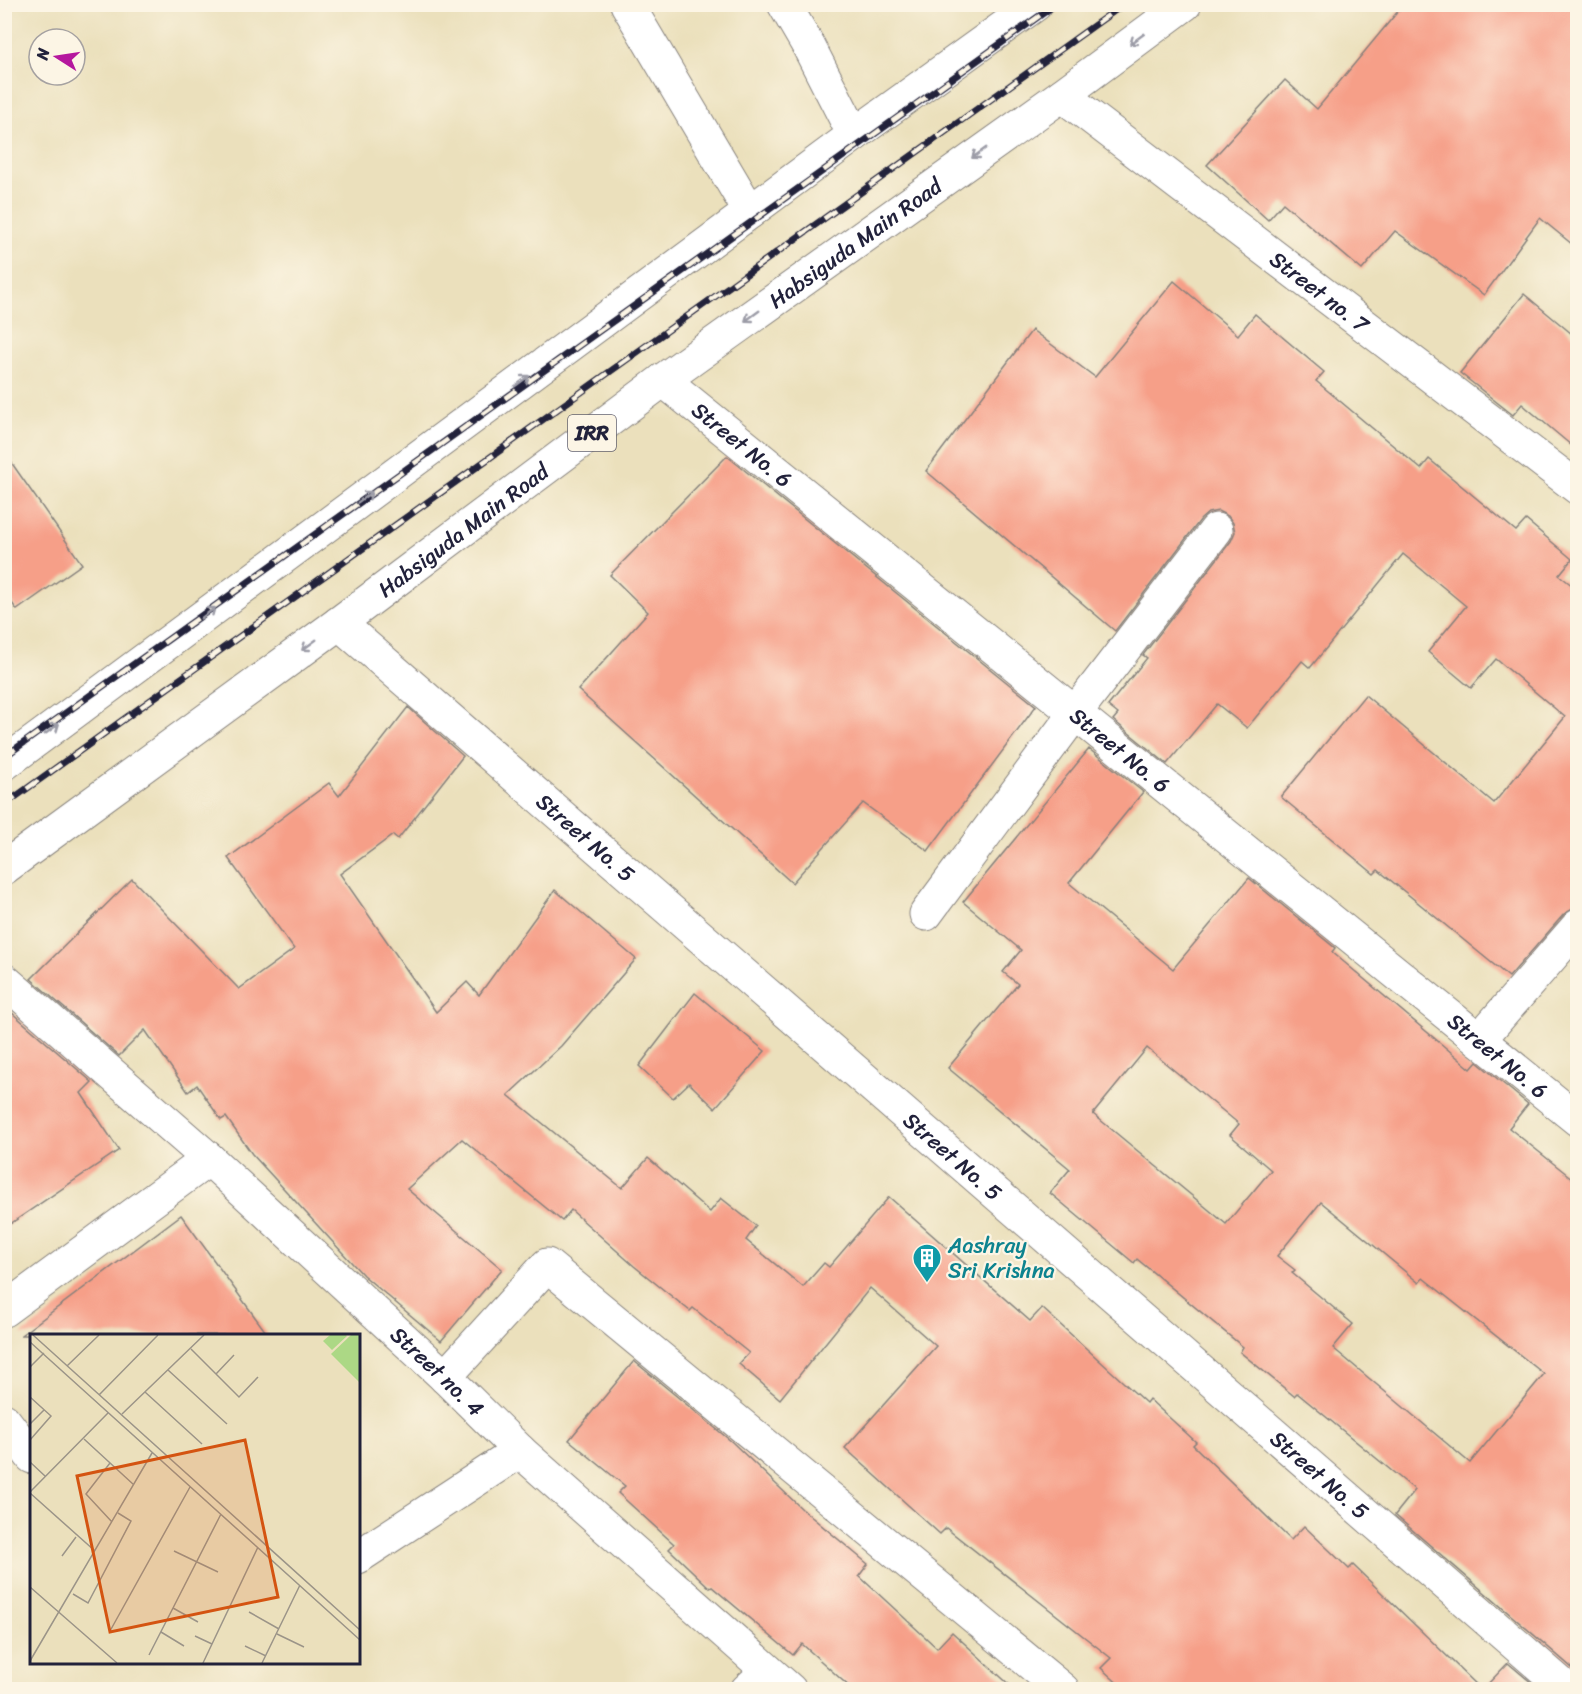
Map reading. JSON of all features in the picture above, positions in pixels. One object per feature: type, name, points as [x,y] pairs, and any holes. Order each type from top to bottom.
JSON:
[{"type":"street","points":[[627,4],[750,212]]},
{"type":"street","points":[[784,4],[854,135]]},
{"type":"street","points":[[4,764],[854,135],[1036,4]]},
{"type":"street","name":"Habsiguda Main Road","points":[[4,868],[339,623],[663,380],[1185,4]]},
{"type":"street","name":"Street no. 7","points":[[1062,94],[1578,488]]},
{"type":"street","name":"Street No. 6","points":[[663,380],[1578,1120]]},
{"type":"street","points":[[926,914],[1075,713],[1216,530]]},
{"type":"street","name":"Street No. 5","points":[[339,623],[1568,1689]]},
{"type":"street","points":[[1479,1040],[1578,926]]},
{"type":"street","name":"Street no. 4","points":[[4,980],[209,1159],[445,1377],[520,1451],[768,1683]]},
{"type":"street","points":[[4,1310],[209,1159]]},
{"type":"street","points":[[445,1377],[547,1265],[1063,1689]]},
{"type":"street","points":[[4,1420],[30,1453]]},
{"type":"street","points":[[360,1556],[520,1451]]},
{"type":"building","points":[[1404,4],[1578,4],[1578,249],[1540,218],[1484,295],[1395,231],[1362,270],[1283,203],[1268,220],[1207,165],[1285,80],[1317,109]]},
{"type":"building","points":[[1174,281],[1238,335],[1255,314],[1324,372],[1316,381],[1421,469],[1429,459],[1516,531],[1526,520],[1572,559],[1559,575],[1578,590],[1578,906],[1564,914],[1509,977],[1378,870],[1374,874],[1281,797],[1365,695],[1494,803],[1565,717],[1496,659],[1471,688],[1428,652],[1466,606],[1403,554],[1310,668],[1302,661],[1247,728],[1217,704],[1167,764],[1113,720],[1118,714],[1108,706],[1147,658],[1143,655],[1231,541],[1235,532],[1228,516],[1218,511],[1208,513],[1201,519],[1115,631],[926,471],[1032,330],[1095,377]]},
{"type":"building","points":[[1524,294],[1578,339],[1578,451],[1522,404],[1513,415],[1460,373]]},
{"type":"building","points":[[4,452],[82,564],[17,610],[4,592]]},
{"type":"building","points":[[727,456],[1036,706],[928,851],[863,803],[792,883],[578,690],[648,612],[610,575]]},
{"type":"building","points":[[408,707],[463,756],[398,839],[393,835],[340,874],[436,1012],[467,982],[479,995],[555,890],[636,959],[561,1046],[508,1095],[622,1188],[648,1158],[710,1212],[721,1198],[756,1226],[746,1240],[803,1287],[824,1263],[829,1267],[889,1197],[1030,1321],[1042,1308],[1146,1403],[1149,1399],[1196,1442],[1193,1445],[1291,1540],[1304,1526],[1349,1569],[1353,1565],[1481,1689],[1124,1689],[1101,1668],[1111,1658],[946,1528],[940,1534],[845,1448],[936,1346],[870,1288],[780,1399],[739,1364],[749,1353],[693,1308],[690,1311],[634,1266],[571,1210],[562,1221],[462,1139],[407,1189],[502,1269],[441,1341],[363,1275],[252,1154],[226,1117],[221,1120],[197,1085],[188,1092],[145,1030],[119,1056],[31,979],[132,879],[239,989],[294,949],[228,858],[329,783],[339,796]]},
{"type":"building","points":[[1089,749],[1143,792],[1069,883],[1173,969],[1249,878],[1335,948],[1332,952],[1471,1069],[1477,1062],[1528,1104],[1509,1128],[1578,1183],[1578,1673],[1395,1515],[1415,1490],[1297,1393],[1294,1396],[1240,1352],[1243,1347],[1137,1259],[1134,1263],[1050,1193],[1070,1169],[948,1068],[1018,984],[1003,972],[1021,950],[963,902]],"holes":[[[1147,1048],[1239,1124],[1230,1135],[1271,1170],[1226,1224],[1093,1114]],[[1321,1202],[1419,1283],[1423,1278],[1544,1374],[1470,1463],[1333,1348],[1353,1324],[1292,1273],[1295,1270],[1277,1256]]]},
{"type":"building","points":[[695,993],[765,1051],[715,1108],[689,1083],[673,1098],[639,1066]]},
{"type":"building","points":[[4,1006],[92,1082],[81,1093],[119,1150],[4,1228]]},
{"type":"building","points":[[181,1215],[267,1334],[30,1334],[21,1335]]},
{"type":"building","points":[[634,1361],[732,1442],[802,1509],[868,1564],[859,1576],[937,1648],[952,1632],[1014,1689],[852,1689],[802,1644],[793,1655],[712,1587],[710,1588],[669,1549],[674,1544],[618,1493],[625,1486],[569,1440]]},
{"type":"building","points":[[1508,1663],[1539,1689],[1483,1689]]},
{"type":"railway","points":[[4,757],[1056,4]]},
{"type":"railway","points":[[4,805],[1124,4]]},
{"type":"place","name":"Aashray Sri Krishna","points":[[927,1284]]}]
